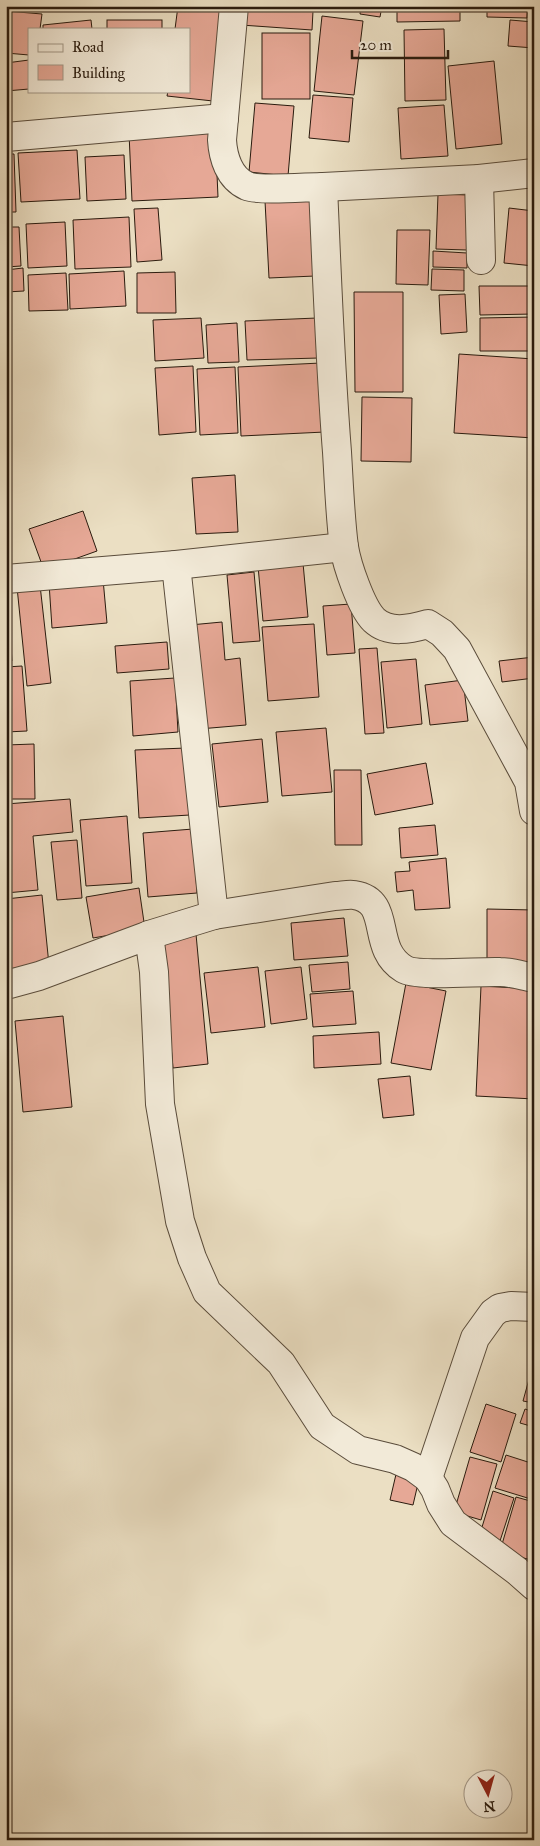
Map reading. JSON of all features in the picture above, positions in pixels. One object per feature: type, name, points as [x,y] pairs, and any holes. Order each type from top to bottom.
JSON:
[{"type":"street","points":[[234,6],[222,140],[225,161],[230,170],[247,186],[258,188],[322,187],[479,179],[534,173]]},
{"type":"street","points":[[6,138],[224,118]]},
{"type":"street","points":[[479,179],[481,260]]},
{"type":"street","points":[[322,187],[332,379],[344,547],[350,575],[373,619],[391,628],[407,629],[428,624],[442,633],[457,649],[529,782],[534,811]]},
{"type":"street","points":[[6,579],[176,565],[344,547]]},
{"type":"street","points":[[176,565],[214,915]]},
{"type":"street","points":[[6,985],[39,976],[149,935],[214,915],[335,896],[354,895],[370,900],[378,911],[388,954],[394,962],[412,972],[501,972],[534,978]]},
{"type":"street","points":[[149,935],[154,972],[160,1104],[180,1221],[192,1258],[207,1292],[281,1363],[322,1426],[358,1450],[395,1459],[413,1467],[428,1478],[453,1523],[518,1570],[534,1586]]},
{"type":"street","points":[[428,1478],[475,1338],[493,1313],[500,1308],[512,1306],[534,1307]]},
{"type":"building","points":[[178,6],[224,6],[213,101],[167,96],[168,92],[190,92],[190,28],[175,28]]},
{"type":"building","points":[[313,6],[356,6],[356,9]]},
{"type":"building","points":[[361,6],[382,6],[380,17],[360,14]]},
{"type":"building","points":[[397,6],[460,6],[460,21],[397,22]]},
{"type":"building","points":[[487,6],[528,6],[527,18],[487,17]]},
{"type":"building","points":[[242,7],[313,11],[312,30],[241,25]]},
{"type":"building","points":[[6,11],[42,14],[40,28],[28,28],[28,55],[6,53]]},
{"type":"building","points":[[322,16],[363,21],[354,95],[314,91]]},
{"type":"building","points":[[91,20],[92,28],[43,28],[43,25]]},
{"type":"building","points":[[107,20],[162,20],[162,28],[107,28]]},
{"type":"building","points":[[510,20],[534,22],[534,48],[508,46]]},
{"type":"building","points":[[444,29],[446,100],[405,101],[404,30]]},
{"type":"building","points":[[262,33],[310,33],[310,99],[262,99]]},
{"type":"building","points":[[28,60],[28,89],[6,91],[6,63]]},
{"type":"building","points":[[494,61],[502,144],[456,149],[448,66]]},
{"type":"building","points":[[313,95],[353,98],[349,142],[309,138]]},
{"type":"building","points":[[255,103],[294,106],[288,176],[249,172]]},
{"type":"building","points":[[444,105],[448,156],[401,159],[398,108]]},
{"type":"building","points":[[215,129],[218,197],[132,201],[129,133]]},
{"type":"building","points":[[77,150],[80,199],[21,202],[18,153]]},
{"type":"building","points":[[6,154],[14,154],[16,212],[6,212]]},
{"type":"building","points":[[124,155],[126,199],[87,201],[85,157]]},
{"type":"building","points":[[438,194],[468,195],[467,250],[436,249]]},
{"type":"building","points":[[311,199],[315,276],[269,278],[265,201]]},
{"type":"building","points":[[158,208],[162,260],[137,262],[134,209]]},
{"type":"building","points":[[509,208],[534,211],[534,266],[504,263]]},
{"type":"building","points":[[129,217],[131,267],[75,269],[73,220]]},
{"type":"building","points":[[65,222],[67,266],[28,268],[26,224]]},
{"type":"building","points":[[6,227],[19,227],[21,266],[6,267]]},
{"type":"building","points":[[397,230],[430,230],[428,285],[396,284]]},
{"type":"building","points":[[433,251],[467,253],[467,268],[433,267]]},
{"type":"building","points":[[23,268],[24,291],[6,292],[6,270]]},
{"type":"building","points":[[432,269],[464,270],[464,291],[431,290]]},
{"type":"building","points":[[124,271],[126,306],[70,309],[69,274]]},
{"type":"building","points":[[175,272],[176,313],[137,313],[137,273]]},
{"type":"building","points":[[66,273],[68,310],[29,311],[28,275]]},
{"type":"building","points":[[479,286],[534,286],[534,314],[480,315]]},
{"type":"building","points":[[354,292],[403,292],[403,392],[355,392]]},
{"type":"building","points":[[465,294],[467,332],[441,334],[439,295]]},
{"type":"building","points":[[534,317],[534,351],[480,351],[480,318]]},
{"type":"building","points":[[201,318],[204,358],[155,361],[153,320]]},
{"type":"building","points":[[317,318],[319,358],[247,360],[245,321]]},
{"type":"building","points":[[237,323],[239,362],[208,363],[206,325]]},
{"type":"building","points":[[459,354],[534,359],[534,438],[454,433]]},
{"type":"building","points":[[321,363],[325,432],[241,436],[238,367]]},
{"type":"building","points":[[193,366],[196,432],[159,435],[155,368]]},
{"type":"building","points":[[235,367],[238,433],[200,435],[197,369]]},
{"type":"building","points":[[362,397],[412,398],[411,462],[361,461]]},
{"type":"building","points":[[235,475],[238,532],[196,534],[192,478]]},
{"type":"building","points":[[83,511],[97,551],[44,570],[29,529]]},
{"type":"building","points":[[303,563],[308,617],[263,621],[258,566]]},
{"type":"building","points":[[254,572],[260,641],[233,643],[227,575]]},
{"type":"building","points":[[103,579],[107,623],[52,628],[49,583]]},
{"type":"building","points":[[40,585],[51,683],[27,686],[17,587]]},
{"type":"building","points":[[6,588],[12,661],[6,662]]},
{"type":"building","points":[[351,604],[355,653],[327,655],[323,606]]},
{"type":"building","points":[[222,622],[225,660],[240,658],[246,725],[199,729],[190,625]]},
{"type":"building","points":[[314,624],[319,697],[268,701],[262,627]]},
{"type":"building","points":[[167,642],[169,669],[117,673],[115,646]]},
{"type":"building","points":[[377,648],[384,733],[365,734],[359,649]]},
{"type":"building","points":[[534,657],[534,678],[502,682],[499,661]]},
{"type":"building","points":[[416,659],[422,724],[387,728],[381,662]]},
{"type":"building","points":[[22,666],[27,731],[6,732],[6,667]]},
{"type":"building","points":[[175,678],[178,732],[133,736],[130,681]]},
{"type":"building","points":[[463,680],[468,721],[430,725],[425,685]]},
{"type":"building","points":[[326,728],[332,792],[282,796],[276,732]]},
{"type":"building","points":[[262,739],[268,802],[219,807],[212,744]]},
{"type":"building","points":[[34,744],[35,799],[6,799],[6,745]]},
{"type":"building","points":[[186,748],[190,815],[139,818],[135,750]]},
{"type":"building","points":[[426,763],[433,804],[375,815],[367,774]]},
{"type":"building","points":[[334,770],[361,770],[362,845],[335,845]]},
{"type":"building","points":[[70,799],[73,832],[33,836],[38,890],[6,893],[6,804]]},
{"type":"building","points":[[127,816],[132,883],[86,886],[80,820]]},
{"type":"building","points":[[435,825],[438,855],[401,858],[399,828]]},
{"type":"building","points":[[193,829],[197,893],[148,897],[143,833]]},
{"type":"building","points":[[77,840],[82,898],[57,900],[51,842]]},
{"type":"building","points":[[446,858],[450,908],[415,910],[413,890],[397,892],[395,872],[410,871],[409,862]]},
{"type":"building","points":[[139,888],[145,929],[93,938],[86,897]]},
{"type":"building","points":[[42,895],[49,965],[6,969],[6,899]]},
{"type":"building","points":[[487,909],[534,910],[534,963],[487,962]]},
{"type":"building","points":[[344,918],[348,956],[294,960],[291,923]]},
{"type":"building","points":[[196,934],[208,1064],[173,1068],[161,937]]},
{"type":"building","points":[[348,962],[350,989],[312,992],[309,965]]},
{"type":"building","points":[[258,967],[265,1027],[211,1033],[204,973]]},
{"type":"building","points":[[301,967],[307,1019],[271,1024],[265,971]]},
{"type":"building","points":[[406,983],[446,991],[431,1070],[391,1063]]},
{"type":"building","points":[[481,986],[534,989],[534,1099],[476,1096]]},
{"type":"building","points":[[353,991],[356,1024],[313,1027],[310,994]]},
{"type":"building","points":[[63,1016],[72,1107],[23,1112],[15,1021]]},
{"type":"building","points":[[379,1032],[381,1064],[314,1068],[313,1036]]},
{"type":"building","points":[[410,1076],[414,1115],[383,1118],[378,1079]]},
{"type":"building","points":[[534,1361],[534,1403],[523,1401]]},
{"type":"building","points":[[486,1404],[516,1414],[501,1462],[470,1452]]},
{"type":"building","points":[[525,1409],[534,1412],[534,1427],[520,1423]]},
{"type":"building","points":[[506,1455],[534,1464],[534,1500],[495,1488]]},
{"type":"building","points":[[470,1457],[497,1464],[481,1520],[454,1512]]},
{"type":"building","points":[[397,1470],[420,1475],[413,1505],[390,1500]]},
{"type":"building","points":[[493,1491],[514,1498],[499,1544],[479,1537]]},
{"type":"building","points":[[516,1497],[534,1502],[534,1561],[500,1551]]}]
